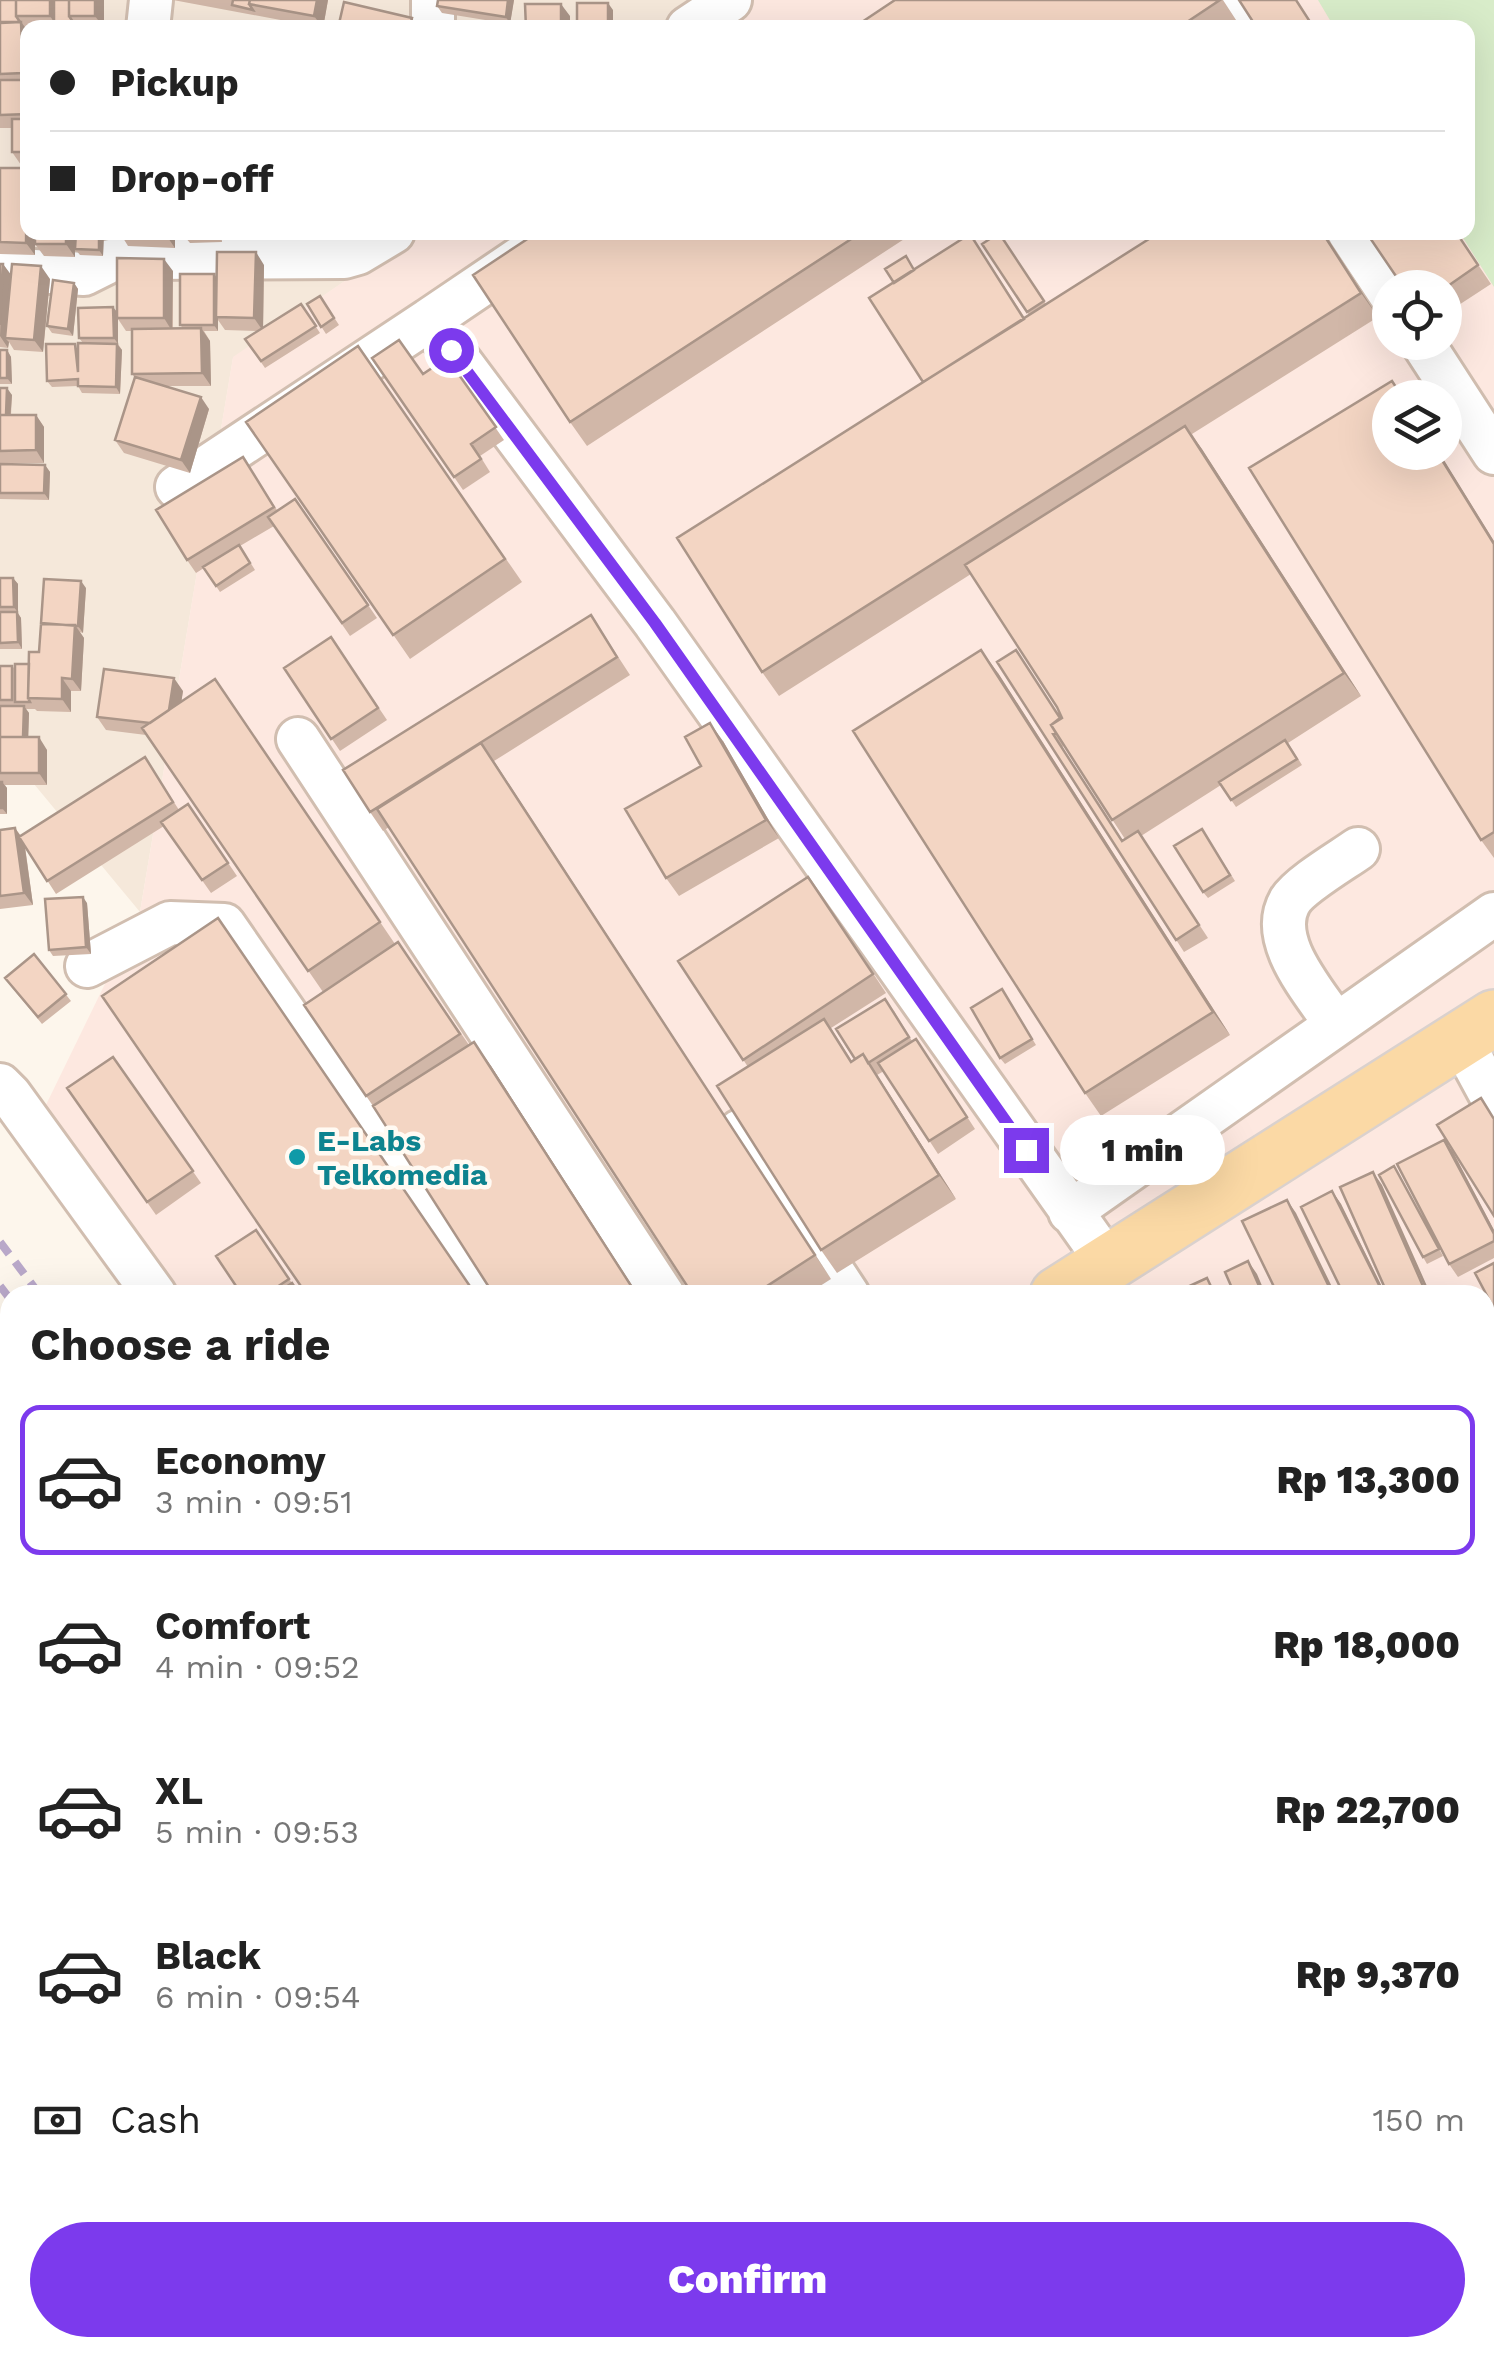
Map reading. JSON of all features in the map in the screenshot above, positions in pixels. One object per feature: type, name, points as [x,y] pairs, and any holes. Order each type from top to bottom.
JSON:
[{"type":"main road","points":[[1074,1285],[1477,1029]]},
{"type":"street","points":[[700,20],[730,0]]},
{"type":"street","points":[[0,269],[84,274],[111,246],[344,257],[379,240]]},
{"type":"street","points":[[177,488],[547,240]]},
{"type":"street","points":[[1355,240],[1375,270]]},
{"type":"street","points":[[428,320],[655,623],[1108,1263]]},
{"type":"street","points":[[1434,360],[1494,453]]},
{"type":"street","points":[[298,739],[656,1285]]},
{"type":"street","points":[[1336,1025],[1292,954],[1282,924],[1292,898],[1358,849]]},
{"type":"street","points":[[1070,1212],[1494,914]]},
{"type":"street","points":[[87,966],[170,922],[224,926],[473,1285]]},
{"type":"street","points":[[1477,1029],[1494,1100]]},
{"type":"street","points":[[0,1048],[5,1090],[148,1285]]},
{"type":"street","points":[[740,1132],[841,1285]]},
{"type":"shaded area","points":[[0,0],[753,0],[724,20],[20,20],[20,240],[405,240],[233,358],[140,912],[0,743]]},
{"type":"shaded area","points":[[753,0],[1494,0],[1494,1285],[161,1285],[43,1111],[140,912],[233,357],[405,240],[1475,240],[1475,20],[723,20]]},
{"type":"green space","points":[[1318,0],[1494,0],[1494,287],[1464,240],[1475,240],[1475,20],[1330,20]]},
{"type":"building","points":[[0,0],[16,0],[20,22],[0,22]]},
{"type":"building","points":[[16,0],[50,0],[50,16],[16,16]]},
{"type":"building","points":[[54,0],[69,0],[72,20],[54,20]]},
{"type":"building","points":[[69,0],[95,0],[95,16],[69,16]]},
{"type":"building","points":[[233,0],[250,0],[253,10],[232,5]]},
{"type":"building","points":[[250,0],[317,0],[314,16],[249,4]]},
{"type":"building","points":[[438,0],[508,0],[506,17],[437,6]]},
{"type":"building","points":[[895,0],[1220,0],[1190,20],[865,20]]},
{"type":"building","points":[[1239,0],[1296,0],[1309,20],[1252,20]]},
{"type":"building","points":[[344,2],[412,18],[411,20],[340,20]]},
{"type":"building","points":[[577,3],[608,3],[608,20],[577,20]]},
{"type":"building","points":[[525,4],[561,4],[561,20],[526,20]]},
{"type":"building","points":[[20,22],[20,73],[0,74],[0,23]]},
{"type":"building","points":[[0,80],[20,80],[20,114],[0,115]]},
{"type":"building","points":[[12,119],[20,119],[20,152],[12,152]]},
{"type":"building","points":[[0,168],[20,168],[20,240],[26,243],[0,242]]},
{"type":"building","points":[[35,240],[66,240],[66,244],[35,244]]},
{"type":"building","points":[[76,240],[99,240],[99,250],[75,249]]},
{"type":"building","points":[[526,240],[850,240],[570,422],[473,275]]},
{"type":"building","points":[[961,240],[974,240],[1024,319],[923,382],[869,298]]},
{"type":"building","points":[[1004,240],[1044,301],[1027,312],[982,244]]},
{"type":"building","points":[[1147,240],[1327,240],[1361,293],[762,672],[677,538]]},
{"type":"building","points":[[1371,240],[1461,240],[1478,265],[1462,276],[1462,270],[1392,270]]},
{"type":"building","points":[[217,252],[256,252],[254,318],[216,317]]},
{"type":"building","points":[[906,256],[914,270],[894,283],[885,269]]},
{"type":"building","points":[[117,258],[164,259],[164,318],[117,318]]},
{"type":"building","points":[[0,264],[3,264],[0,325]]},
{"type":"building","points":[[12,264],[41,266],[34,340],[5,338]]},
{"type":"building","points":[[180,274],[214,274],[214,325],[180,325]]},
{"type":"building","points":[[53,280],[74,283],[68,329],[47,326]]},
{"type":"building","points":[[320,296],[334,318],[321,327],[307,304]]},
{"type":"building","points":[[301,304],[316,326],[261,361],[245,339]]},
{"type":"building","points":[[113,307],[114,338],[79,338],[78,308]]},
{"type":"building","points":[[201,328],[202,373],[132,374],[132,329]]},
{"type":"building","points":[[399,340],[423,374],[447,358],[496,427],[471,444],[481,459],[454,477],[372,358]]},
{"type":"building","points":[[78,343],[117,344],[116,387],[78,386],[78,379],[47,381],[46,344],[75,344],[78,372]]},
{"type":"building","points":[[358,346],[505,559],[393,635],[246,422]]},
{"type":"building","points":[[0,350],[7,350],[7,378],[0,378]]},
{"type":"building","points":[[135,377],[201,397],[181,460],[115,440]]},
{"type":"building","points":[[0,388],[7,388],[6,415],[0,415]]},
{"type":"building","points":[[1372,393],[1372,470],[1448,470],[1494,544],[1494,832],[1481,840],[1249,468]]},
{"type":"building","points":[[0,415],[36,415],[36,450],[0,451]]},
{"type":"building","points":[[1185,426],[1344,673],[1112,820],[1051,725],[1062,718],[1057,707],[965,565]]},
{"type":"building","points":[[243,457],[274,507],[187,560],[156,510]]},
{"type":"building","points":[[0,464],[45,465],[44,493],[0,493]]},
{"type":"building","points":[[295,499],[368,605],[342,623],[268,517]]},
{"type":"building","points":[[239,545],[250,563],[216,586],[203,567]]},
{"type":"building","points":[[0,578],[13,578],[14,607],[0,607]]},
{"type":"building","points":[[44,579],[81,581],[78,626],[41,623]]},
{"type":"building","points":[[0,612],[17,612],[18,642],[0,643]]},
{"type":"building","points":[[591,615],[617,657],[370,812],[343,770]]},
{"type":"building","points":[[41,624],[75,625],[72,679],[62,678],[62,699],[28,698],[29,652],[39,652]]},
{"type":"building","points":[[331,637],[378,708],[331,739],[284,668]]},
{"type":"building","points":[[981,650],[1213,1012],[1085,1093],[853,731]]},
{"type":"building","points":[[1016,650],[1060,718],[1051,725],[1056,733],[1053,734],[1122,841],[1138,831],[1199,925],[1176,940],[997,662]]},
{"type":"building","points":[[15,664],[29,664],[30,702],[15,702]]},
{"type":"building","points":[[0,666],[12,666],[12,700],[0,700]]},
{"type":"building","points":[[104,669],[174,678],[169,710],[150,723],[97,717]]},
{"type":"building","points":[[215,679],[380,922],[308,971],[142,728]]},
{"type":"building","points":[[0,706],[24,706],[23,737],[0,737]]},
{"type":"building","points":[[710,723],[766,820],[666,878],[625,809],[701,766],[685,737]]},
{"type":"building","points":[[0,737],[39,737],[39,773],[0,773]]},
{"type":"building","points":[[1285,740],[1297,759],[1231,800],[1219,782]]},
{"type":"building","points":[[481,743],[815,1255],[768,1285],[686,1285],[377,809]]},
{"type":"building","points":[[145,757],[173,802],[47,881],[19,837]]},
{"type":"building","points":[[188,804],[228,863],[202,880],[161,822]]},
{"type":"building","points":[[15,828],[24,893],[0,896],[0,830]]},
{"type":"building","points":[[1202,829],[1230,875],[1203,892],[1174,846]]},
{"type":"building","points":[[808,877],[873,974],[743,1060],[678,961]]},
{"type":"building","points":[[83,897],[86,947],[49,950],[45,899]]},
{"type":"building","name":"E-Labs Telkomedia","points":[[218,918],[469,1285],[300,1285],[102,996]]},
{"type":"building","points":[[398,942],[460,1034],[366,1096],[304,1005]]},
{"type":"building","points":[[34,954],[66,994],[38,1017],[5,978]]},
{"type":"building","points":[[1002,989],[1032,1039],[1000,1058],[971,1008]]},
{"type":"building","points":[[885,999],[909,1037],[868,1063],[863,1054],[855,1059],[836,1029]]},
{"type":"building","points":[[824,1019],[851,1062],[863,1054],[939,1175],[821,1250],[717,1086]]},
{"type":"building","points":[[916,1039],[967,1117],[929,1141],[878,1063]]},
{"type":"building","points":[[474,1042],[631,1285],[488,1285],[373,1106]]},
{"type":"building","points":[[113,1057],[193,1171],[147,1202],[67,1088]]},
{"type":"building","points":[[1481,1098],[1494,1119],[1494,1216],[1437,1125]]},
{"type":"building","points":[[1444,1140],[1494,1234],[1494,1241],[1449,1264],[1397,1164]]},
{"type":"building","points":[[1394,1166],[1439,1249],[1423,1257],[1379,1175]]},
{"type":"building","points":[[1373,1172],[1422,1285],[1384,1285],[1340,1187]]},
{"type":"building","points":[[1332,1191],[1379,1285],[1339,1285],[1301,1207]]},
{"type":"building","points":[[1287,1200],[1328,1285],[1273,1285],[1242,1221]]},
{"type":"building","points":[[256,1230],[289,1279],[280,1285],[235,1285],[216,1256]]},
{"type":"building","points":[[1248,1261],[1259,1285],[1231,1285],[1225,1272]]},
{"type":"building","points":[[1494,1263],[1494,1285],[1481,1285],[1475,1273]]},
{"type":"building","points":[[1207,1278],[1210,1285],[1192,1285]]},
{"type":"railway","points":[[0,1242],[32,1285]]},
{"type":"place","name":"E-Labs Telkomedia","points":[[297,1157]]},
{"type":"route","points":[[451,350],[655,623],[1026,1150]]}]
